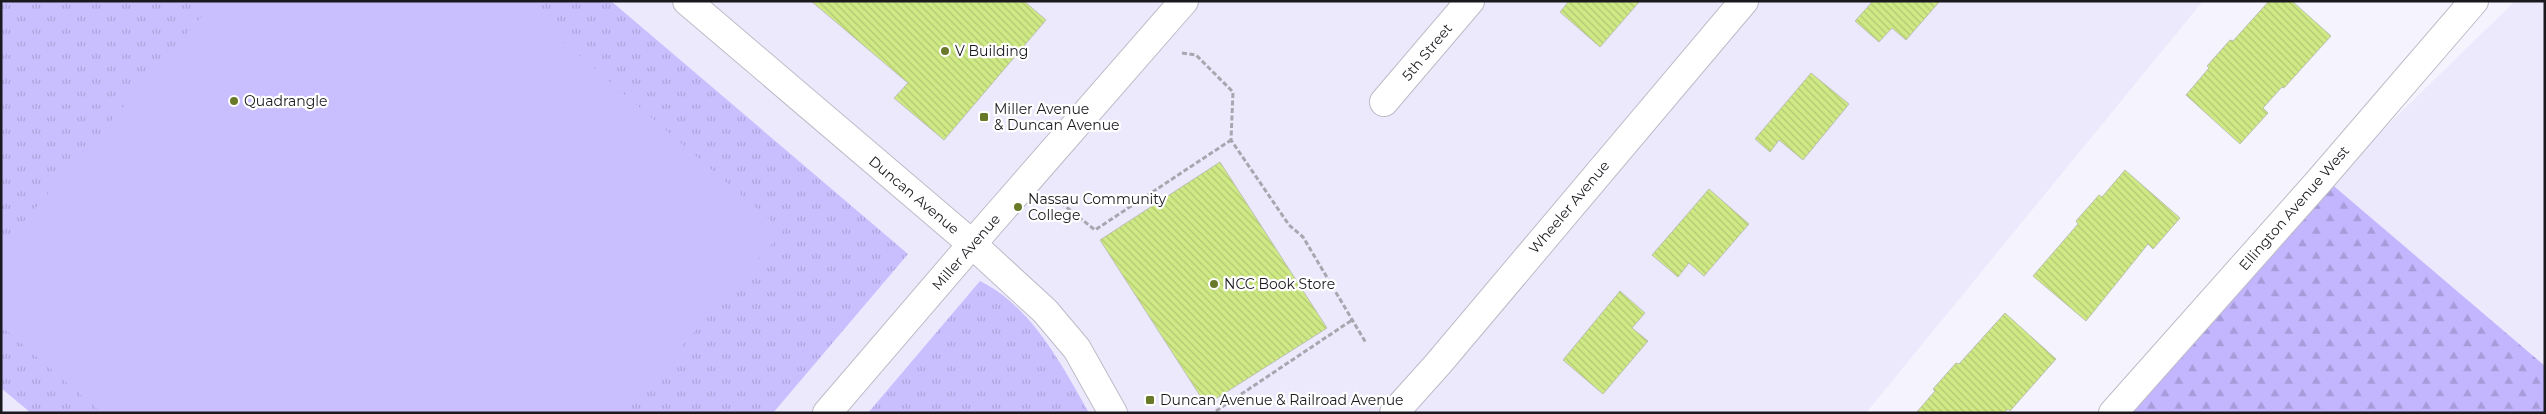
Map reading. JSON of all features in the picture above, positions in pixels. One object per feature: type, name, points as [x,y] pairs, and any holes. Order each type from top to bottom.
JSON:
[{"type":"street","name":"Duncan Avenue","points":[[687,1],[972,244],[1045,311],[1077,349],[1112,413]]},
{"type":"street","name":"5th Street","points":[[1384,102],[1470,1]]},
{"type":"street","name":"Wheeler Avenue","points":[[1394,413],[1421,384],[1744,1]]},
{"type":"street","name":"Ellington Avenue West","points":[[2113,413],[2325,174],[2474,1]]},
{"type":"street","name":"Miller Avenue","points":[[827,413],[1181,2]]},
{"type":"path","points":[[1176,54],[1181,52],[1196,55],[1233,92],[1231,140],[1289,225],[1302,237],[1366,343]]},
{"type":"path","points":[[1052,195],[1096,230],[1231,140]]},
{"type":"path","points":[[1216,411],[1352,320]]},
{"type":"shaded area","name":"Nassau Community College","points":[[1,1],[2203,1],[1866,413],[1,413]]},
{"type":"shaded area","points":[[2515,1],[2545,1],[2545,413],[2132,413],[2329,182]]},
{"type":"green space","points":[[1,1],[611,1],[908,254],[773,413],[31,413],[1,388]]},
{"type":"green space","points":[[215,1],[516,1],[783,231],[623,413],[102,413],[1,326],[1,248]]},
{"type":"green space","points":[[2329,182],[2545,366],[2545,413],[2132,413]]},
{"type":"green space","points":[[980,281],[1015,305],[1030,321],[1044,338],[1089,413],[868,413]]},
{"type":"building","name":"V Building","points":[[811,1],[1024,1],[1046,20],[944,140],[894,98],[908,83]]},
{"type":"building","points":[[1569,1],[1640,1],[1600,47],[1560,12]]},
{"type":"building","points":[[1873,1],[1940,1],[1906,40],[1892,28],[1879,42],[1855,21]]},
{"type":"building","points":[[2269,1],[2292,1],[2331,36],[2284,88],[2282,87],[2263,108],[2268,113],[2240,144],[2186,95],[2209,68],[2207,66],[2230,40],[2233,41]]},
{"type":"building","points":[[1811,73],[1849,104],[1803,160],[1779,140],[1770,152],[1755,139]]},
{"type":"building","name":"NCC Book Store","points":[[1220,162],[1327,328],[1206,405],[1100,240]]},
{"type":"building","points":[[2125,170],[2180,218],[2153,249],[2148,244],[2086,321],[2033,276],[2078,224],[2076,221],[2099,195],[2102,197]]},
{"type":"building","points":[[1709,189],[1749,224],[1704,276],[1689,263],[1678,277],[1652,255]]},
{"type":"building","points":[[1620,291],[1645,313],[1632,328],[1648,341],[1603,394],[1563,360]]},
{"type":"building","points":[[2005,313],[2056,359],[2010,411],[2008,409],[2004,413],[1916,413],[1935,391],[1933,389],[1956,363],[1959,364]]},
{"type":"place","name":"V Building","points":[[945,51]]},
{"type":"place","name":"Quadrangle","points":[[234,101]]},
{"type":"place","name":"Miller Avenue & Duncan Avenue","points":[[984,117]]},
{"type":"place","name":"Nassau Community College","points":[[1018,207]]},
{"type":"place","name":"NCC Book Store","points":[[1214,284]]},
{"type":"place","name":"Duncan Avenue & Railroad Avenue","points":[[1150,400]]}]
